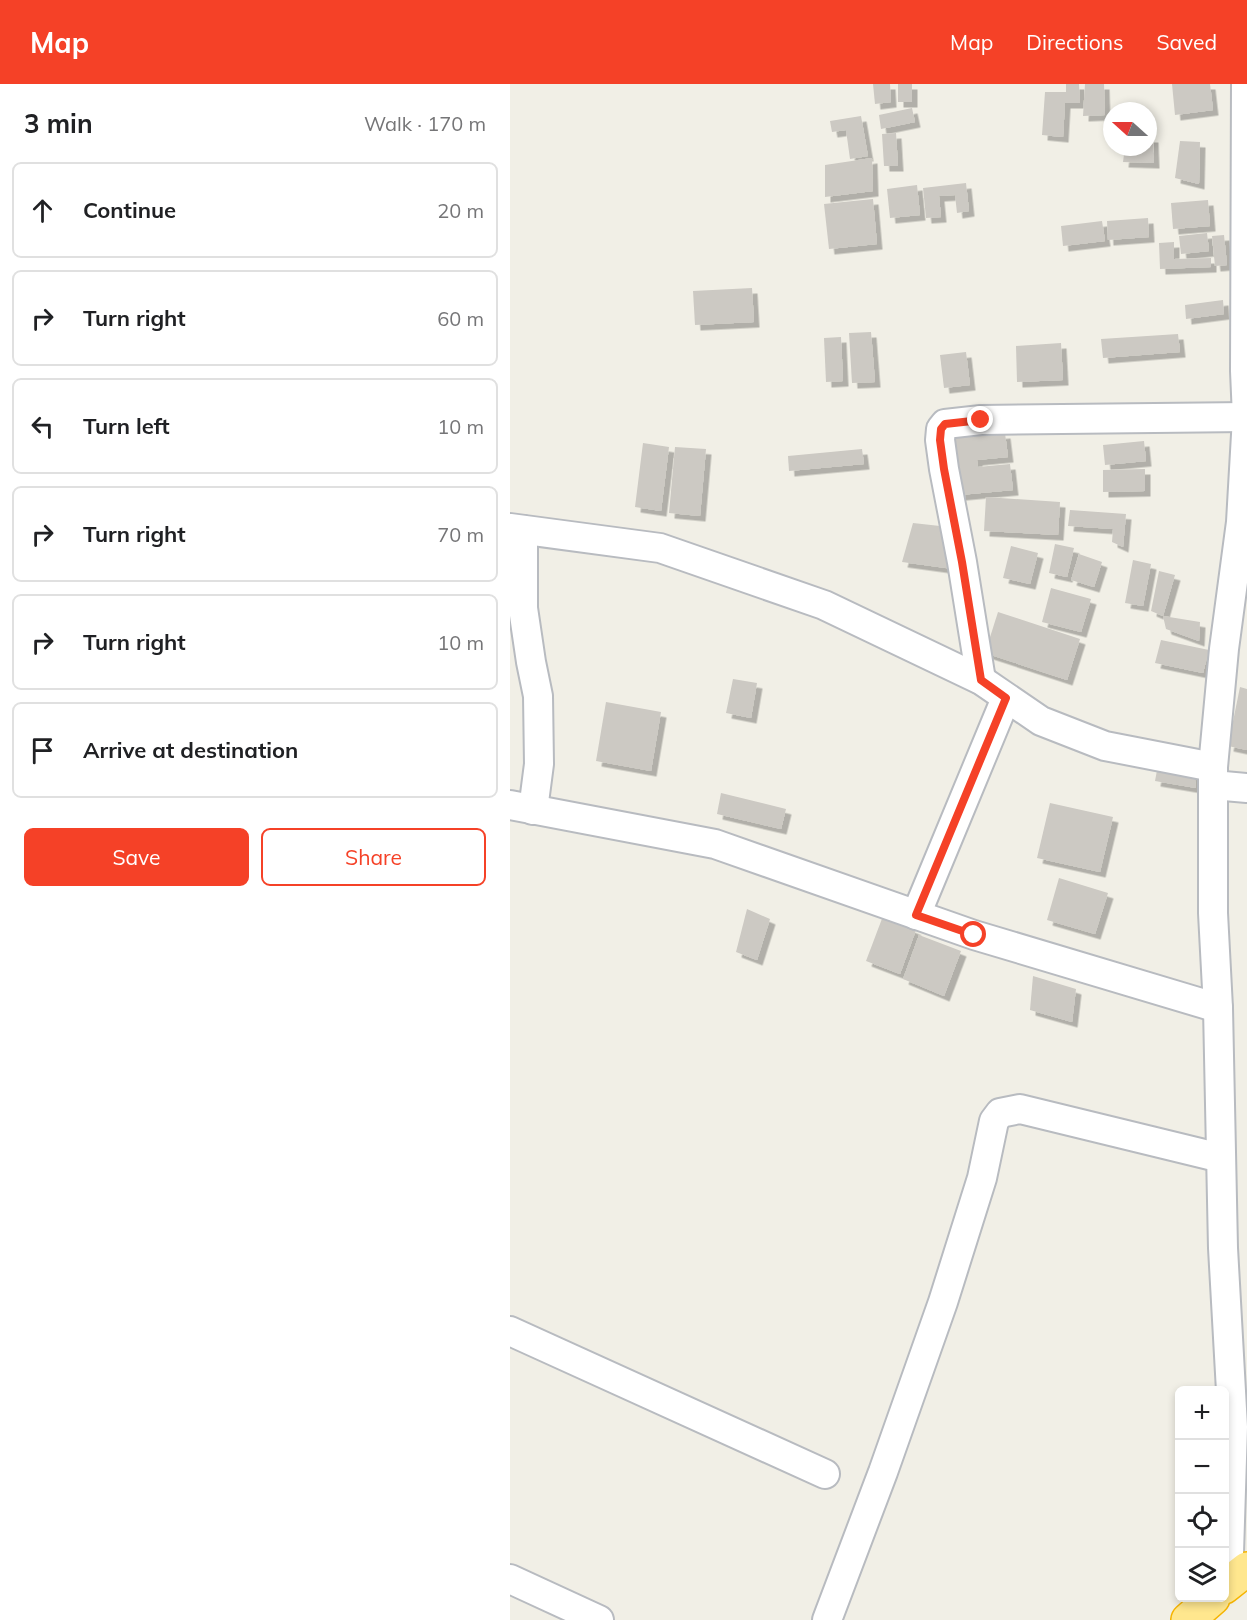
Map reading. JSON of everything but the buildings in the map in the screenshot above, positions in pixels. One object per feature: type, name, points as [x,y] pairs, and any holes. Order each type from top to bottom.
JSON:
[{"type":"highway","points":[[1188,1620],[1208,1602]]},
{"type":"street","points":[[1229,1553],[1233,1427],[1223,1248],[1218,1008],[1213,913],[1213,776],[1224,649],[1244,523],[1247,417],[1245,371],[1246,99]]},
{"type":"street","points":[[981,680],[944,469],[940,440],[941,429],[945,424],[981,420],[1247,417]]},
{"type":"street","points":[[1218,1008],[974,935],[715,844],[521,807],[539,764],[538,696],[520,661],[523,608],[516,529],[660,548],[824,605],[981,680],[1041,721],[1105,746],[1213,776],[1247,788]]},
{"type":"street","points":[[916,915],[1006,698]]},
{"type":"street","points":[[827,1620],[883,1472],[943,1302],[982,1178],[994,1121],[1000,1113],[1020,1108],[1221,1158]]},
{"type":"street","points":[[510,1331],[825,1474]]},
{"type":"street","points":[[510,1580],[599,1620]]},
{"type":"route","points":[[974,935],[916,915],[1006,698],[981,680],[940,440],[941,429],[945,424],[981,420]]}]
